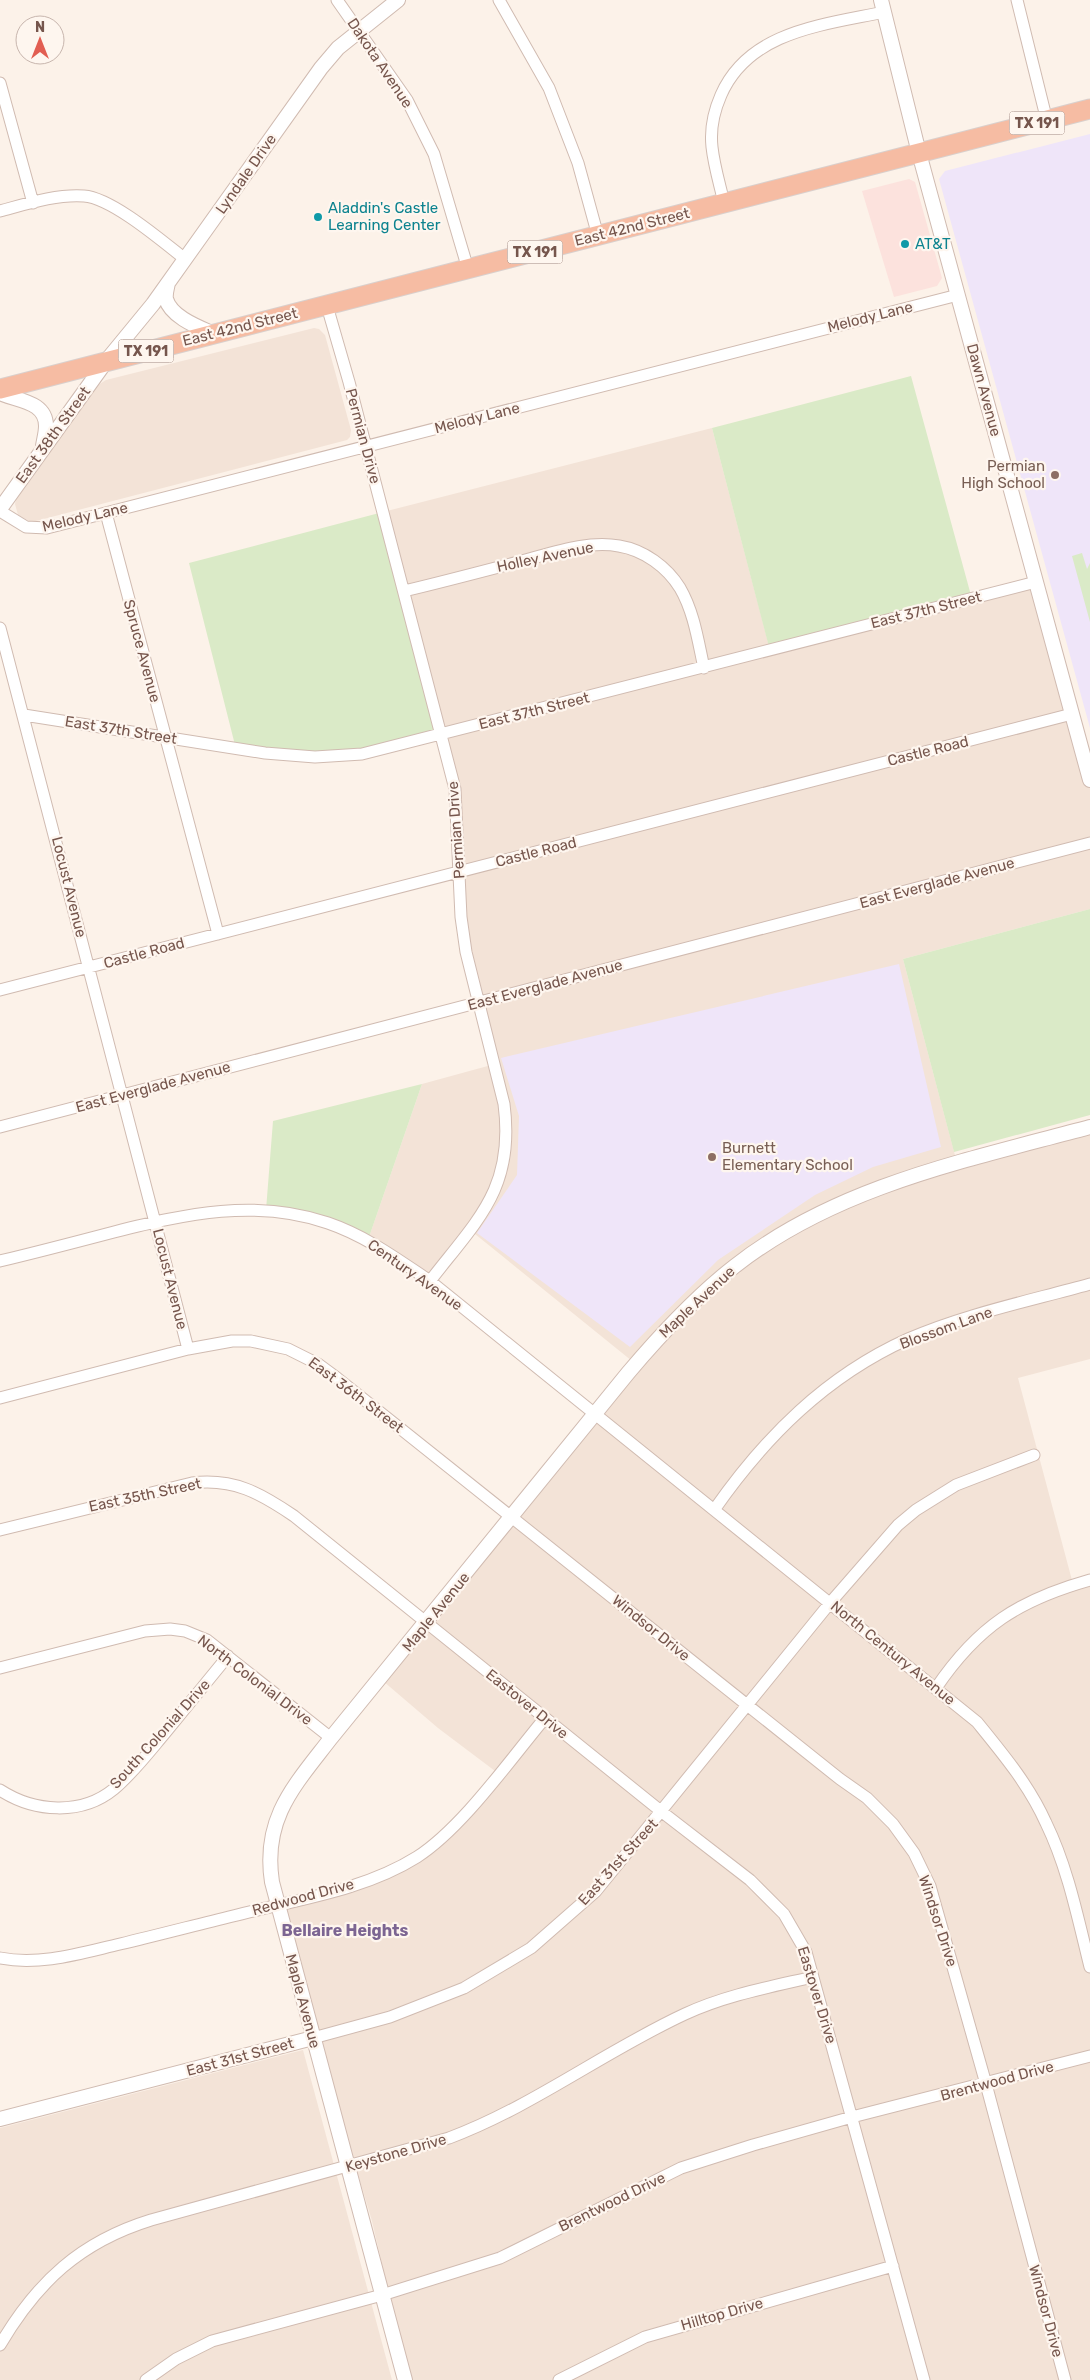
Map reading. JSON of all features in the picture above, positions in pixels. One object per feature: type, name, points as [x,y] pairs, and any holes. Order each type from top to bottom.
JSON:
[{"type":"highway","name":"East 42nd Street","points":[[0,388],[1090,110]]},
{"type":"street","name":"Dakota Avenue","points":[[337,0],[407,100],[434,154],[468,269]]},
{"type":"street","name":"Lyndale Drive","points":[[107,360],[168,283],[321,68],[338,48],[398,0]]},
{"type":"street","points":[[499,0],[549,88],[578,163],[598,236]]},
{"type":"street","points":[[1017,0],[1047,120]]},
{"type":"street","points":[[724,203],[715,168],[712,131],[718,101],[736,68],[752,54],[778,39],[882,6]]},
{"type":"street","name":"Dawn Avenue","points":[[882,6],[920,154],[1090,780]]},
{"type":"street","points":[[0,84],[33,202]]},
{"type":"street","points":[[0,211],[33,202],[85,196],[119,210],[185,258]]},
{"type":"street","points":[[168,283],[166,298],[172,309],[182,318],[214,334]]},
{"type":"street","name":"Melody Lane","points":[[0,510],[19,524],[34,529],[106,513],[958,295]]},
{"type":"street","name":"Permian Drive","points":[[327,306],[366,446],[456,789],[461,917],[466,952],[504,1104],[507,1128],[506,1153],[500,1177],[491,1200],[430,1281]]},
{"type":"street","name":"East 38th Street","points":[[0,510],[107,360]]},
{"type":"street","points":[[0,393],[30,403],[42,413],[46,424],[43,449]]},
{"type":"street","name":"Spruce Avenue","points":[[106,513],[218,934]]},
{"type":"street","name":"Holley Avenue","points":[[404,592],[574,548],[607,545],[628,548],[652,559],[669,574],[680,588],[692,618],[704,668]]},
{"type":"street","name":"East 37th Street","points":[[24,715],[265,753],[315,757],[362,754],[1036,582]]},
{"type":"street","name":"Locust Avenue","points":[[0,628],[90,967],[188,1349]]},
{"type":"street","name":"Castle Road","points":[[0,990],[1072,714]]},
{"type":"street","name":"East Everglade Avenue","points":[[0,1127],[1090,843]]},
{"type":"street","name":"Maple Avenue","points":[[405,2380],[277,1904],[269,1862],[271,1838],[279,1810],[292,1788],[332,1738],[656,1341],[704,1292],[736,1265],[791,1228],[854,1198],[890,1184],[1090,1127]]},
{"type":"street","name":"Century Avenue","points":[[0,1262],[193,1214],[237,1209],[306,1216],[329,1223],[368,1240],[430,1281],[595,1414]]},
{"type":"street","name":"Blossom Lane","points":[[714,1510],[749,1463],[786,1422],[807,1402],[856,1367],[888,1349],[933,1329],[1090,1284]]},
{"type":"street","name":"East 36th Street","points":[[0,1398],[214,1343],[251,1341],[271,1344],[301,1354],[337,1378],[513,1518]]},
{"type":"street","name":"North Century Avenue","points":[[595,1414],[977,1722],[1015,1768],[1047,1824],[1068,1884],[1090,1967]]},
{"type":"street","name":"East 31st Street","points":[[0,2119],[390,2017],[464,1988],[532,1948],[596,1891],[830,1603],[888,1535],[916,1510],[956,1485],[1034,1455]]},
{"type":"street","name":"East 35th Street","points":[[0,1530],[158,1490],[192,1483],[222,1481],[256,1493],[294,1516],[426,1623]]},
{"type":"street","name":"Windsor Drive","points":[[513,1518],[867,1798],[893,1824],[914,1853],[930,1886],[986,2084],[1065,2380]]},
{"type":"street","points":[[936,1688],[960,1655],[987,1629],[1008,1613],[1046,1594],[1090,1580]]},
{"type":"street","name":"Eastover Drive","points":[[426,1623],[662,1812],[727,1861],[769,1898],[796,1932],[806,1952],[924,2380]]},
{"type":"street","name":"North Colonial Drive","points":[[0,1668],[160,1629],[185,1631],[195,1634],[228,1656],[332,1738]]},
{"type":"street","name":"South Colonial Drive","points":[[0,1790],[22,1802],[56,1808],[80,1806],[104,1796],[122,1782],[148,1753],[228,1656]]},
{"type":"street","name":"Redwood Drive","points":[[0,1958],[19,1960],[56,1958],[358,1883],[393,1870],[418,1857],[438,1842],[470,1808],[545,1718]]},
{"type":"street","name":"Keystone Drive","points":[[0,2345],[17,2316],[44,2283],[72,2259],[114,2233],[151,2220],[449,2138],[476,2128],[699,2008],[741,1994],[813,1977]]},
{"type":"street","name":"Brentwood Drive","points":[[146,2380],[182,2356],[212,2341],[382,2295],[500,2258],[681,2168],[852,2117],[1090,2056]]},
{"type":"street","name":"Hilltop Drive","points":[[559,2380],[645,2337],[892,2266]]},
{"type":"shaded area","name":"Permian High School","points":[[1090,134],[1090,728],[939,179],[945,171]]},
{"type":"shaded area","points":[[909,179],[915,182],[942,278],[937,286],[894,297],[862,191]]},
{"type":"shaded area","points":[[314,328],[319,329],[325,335],[351,430],[350,437],[347,440],[36,521],[29,521],[18,515],[15,504],[17,495],[98,385],[106,380]]},
{"type":"shaded area","points":[[712,428],[770,650],[1036,582],[1090,779],[1090,909],[903,959],[957,1163],[1090,1129],[1090,1359],[1018,1378],[1073,1584],[1090,1580],[1090,2380],[409,2380],[372,2221],[277,1904],[301,1899],[418,1857],[499,1774],[438,1728],[383,1681],[632,1361],[470,1230],[430,1281],[368,1240],[422,1084],[495,1064],[466,952],[456,789],[383,512]]},
{"type":"shaded area","name":"Burnett Elementary School","points":[[899,964],[941,1147],[873,1167],[815,1195],[718,1260],[630,1347],[477,1233],[517,1175],[519,1116],[501,1058]]},
{"type":"shaded area","points":[[303,2050],[392,2380],[0,2380],[0,2128]]},
{"type":"green space","points":[[911,376],[972,599],[770,651],[712,428]]},
{"type":"green space","points":[[383,512],[441,735],[362,754],[236,749],[189,563]]},
{"type":"green space","points":[[1082,553],[1087,569],[1090,563],[1090,622],[1072,556]]},
{"type":"green space","points":[[1090,909],[1090,1115],[954,1152],[903,959]]},
{"type":"green space","points":[[422,1084],[368,1240],[266,1210],[273,1121]]},
{"type":"place","name":"Aladdin's Castle Learning Center","points":[[318,217]]},
{"type":"place","name":"AT&T","points":[[905,244]]},
{"type":"place","name":"Permian High School","points":[[1055,475]]},
{"type":"place","name":"Burnett Elementary School","points":[[712,1157]]},
{"type":"district","name":"Bellaire Heights","points":[[345,1930]]}]
